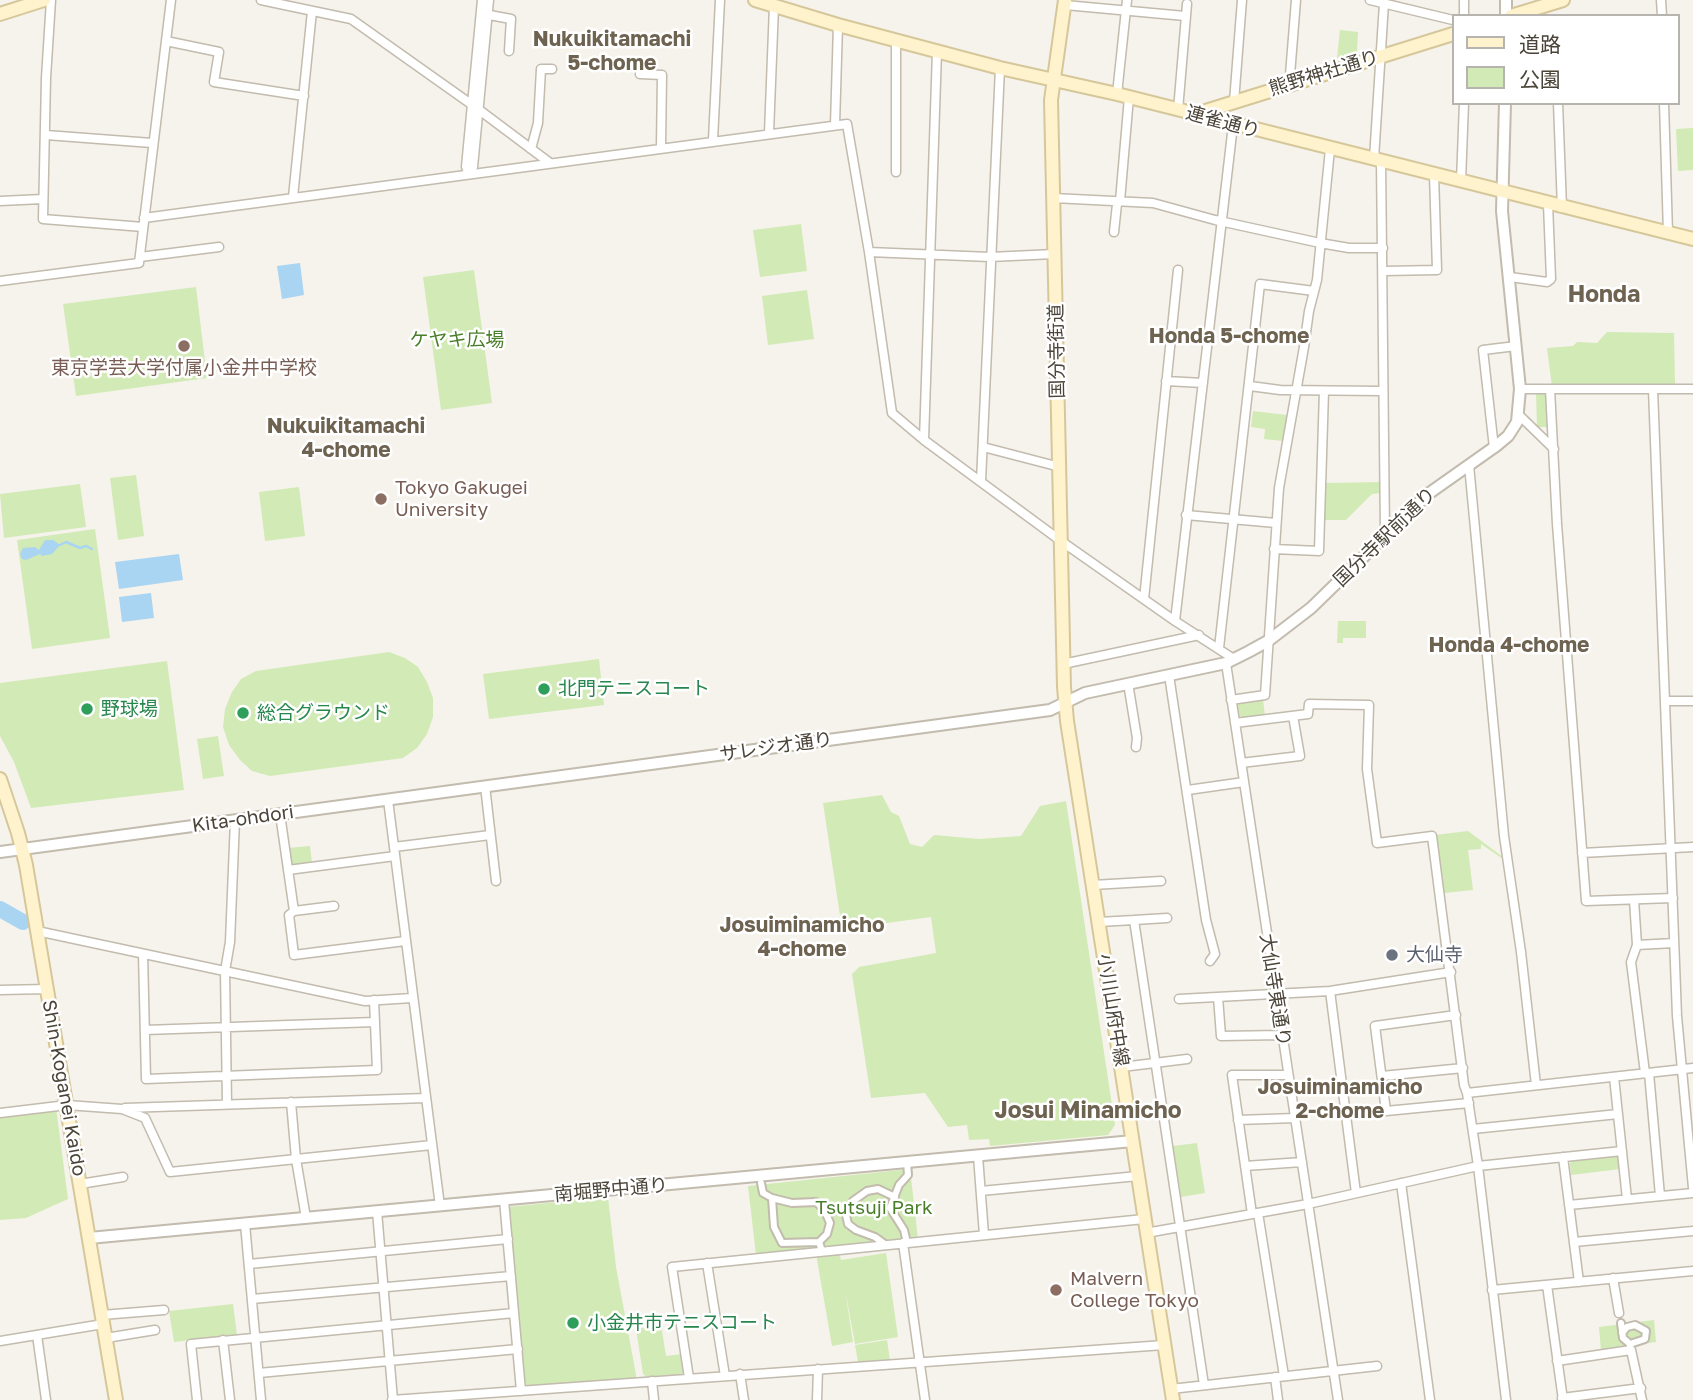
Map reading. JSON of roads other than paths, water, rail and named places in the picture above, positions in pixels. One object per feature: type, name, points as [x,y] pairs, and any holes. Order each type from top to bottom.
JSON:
[{"type":"main road","points":[[0,14],[44,0]]},
{"type":"main road","name":"連雀通り","points":[[755,0],[782,5],[838,25],[1000,68],[1196,114],[1693,239]]},
{"type":"main road","name":"国分寺街道","points":[[1065,2],[1051,100],[1066,703]]},
{"type":"main road","points":[[1519,14],[1557,5]]},
{"type":"main road","name":"熊野神社通り","points":[[1196,114],[1452,34]]},
{"type":"main road","name":"小川山府中線","points":[[1066,703],[1172,1394]]},
{"type":"main road","name":"Shin-Koganei Kaido","points":[[0,779],[22,848],[116,1400]]},
{"type":"street","points":[[51,0],[46,78],[43,219],[144,222],[293,197],[847,124],[892,413],[924,440],[1061,541],[1175,621],[1219,648],[1230,661]]},
{"type":"street","points":[[0,281],[139,263],[171,0]]},
{"type":"street","points":[[261,0],[351,19],[475,106],[550,163]]},
{"type":"street","points":[[469,174],[473,167],[475,106],[484,14],[482,0]]},
{"type":"street","points":[[484,14],[489,0]]},
{"type":"street","points":[[713,140],[720,0]]},
{"type":"street","points":[[1114,232],[1117,204],[1120,201],[1127,0]]},
{"type":"street","points":[[1234,102],[1242,0]]},
{"type":"street","points":[[1292,83],[1290,75],[1296,0]]},
{"type":"street","points":[[1370,0],[1400,4],[1452,20]]},
{"type":"street","points":[[1065,2],[1185,16]]},
{"type":"street","points":[[1384,3],[1377,160],[1384,271],[1382,391],[1385,535]]},
{"type":"street","points":[[1178,110],[1187,4]]},
{"type":"street","points":[[769,133],[782,5]]},
{"type":"street","points":[[293,197],[312,10]]},
{"type":"street","points":[[484,14],[511,19],[509,51]]},
{"type":"street","points":[[835,125],[838,25]]},
{"type":"street","points":[[896,40],[896,172]]},
{"type":"street","points":[[166,41],[219,52],[214,82],[304,96]]},
{"type":"street","points":[[924,440],[937,51]]},
{"type":"street","points":[[981,481],[1000,68]]},
{"type":"street","points":[[531,149],[538,123],[541,69],[552,69]]},
{"type":"street","points":[[640,75],[662,75],[661,148]]},
{"type":"street","points":[[1461,181],[1464,105]]},
{"type":"street","name":"国分寺駅前通り","points":[[1066,703],[1085,693],[1230,661],[1268,641],[1293,624],[1337,584],[1428,494],[1494,448],[1514,429],[1520,389],[1502,211],[1505,105]]},
{"type":"street","points":[[1558,105],[1562,208]]},
{"type":"street","points":[[1664,105],[1668,233]]},
{"type":"street","points":[[1175,621],[1233,125]]},
{"type":"street","points":[[46,135],[152,143]]},
{"type":"street","points":[[1231,700],[1265,695],[1279,488],[1317,280],[1329,149]]},
{"type":"street","points":[[1384,271],[1437,270],[1434,174]]},
{"type":"street","points":[[1053,198],[1153,202],[1220,221],[1320,243],[1383,248]]},
{"type":"street","points":[[0,201],[43,199]]},
{"type":"street","points":[[1510,277],[1547,282],[1551,279],[1548,204]]},
{"type":"street","points":[[140,257],[219,247]]},
{"type":"street","points":[[869,252],[990,257],[1054,254]]},
{"type":"street","points":[[1144,599],[1178,271]]},
{"type":"street","points":[[1219,648],[1261,284],[1314,291]]},
{"type":"street","points":[[1494,448],[1483,350],[1516,346]]},
{"type":"street","points":[[1166,382],[1203,383]]},
{"type":"street","points":[[1250,386],[1296,391],[1382,391]]},
{"type":"street","points":[[1520,389],[1693,389]]},
{"type":"street","points":[[1550,389],[1586,901],[1673,898]]},
{"type":"street","points":[[1569,1205],[1693,1190],[1674,943],[1653,389]]},
{"type":"street","points":[[1274,549],[1319,551],[1324,391]]},
{"type":"street","points":[[1518,415],[1554,449]]},
{"type":"street","points":[[983,447],[1060,467]]},
{"type":"street","points":[[1469,465],[1504,836],[1536,1085]]},
{"type":"street","points":[[1186,514],[1276,523]]},
{"type":"street","points":[[1063,664],[1199,635]]},
{"type":"street","name":"大仙寺東通り","points":[[1230,661],[1231,700],[1338,1400]]},
{"type":"street","points":[[1169,675],[1206,920],[1215,954],[1210,961]]},
{"type":"street","points":[[1128,683],[1137,738],[1136,747]]},
{"type":"street","points":[[1665,701],[1693,701]]},
{"type":"street","name":"サレジオ通り","points":[[485,786],[1050,710],[1066,703]]},
{"type":"street","points":[[1235,723],[1308,714],[1309,704],[1369,705],[1367,769],[1377,843],[1432,836],[1464,1085],[1468,1093],[1478,1166],[1506,1400]]},
{"type":"street","points":[[1241,763],[1300,756],[1293,716]]},
{"type":"street","points":[[1188,790],[1244,782]]},
{"type":"street","points":[[485,786],[496,881]]},
{"type":"street","name":"Kita-ohdori","points":[[0,852],[485,786]]},
{"type":"street","points":[[388,800],[440,1206]]},
{"type":"street","points":[[280,814],[294,911]]},
{"type":"street","points":[[227,1104],[225,971],[230,942],[235,820]]},
{"type":"street","points":[[288,870],[490,835]]},
{"type":"street","points":[[1582,853],[1693,848]]},
{"type":"street","points":[[1093,885],[1161,881]]},
{"type":"street","points":[[1634,900],[1637,945],[1631,962],[1647,1073],[1660,1196]]},
{"type":"street","points":[[334,905],[294,911],[289,915],[294,956],[405,941]]},
{"type":"street","points":[[1099,922],[1167,918]]},
{"type":"street","points":[[1134,920],[1204,1385]]},
{"type":"street","points":[[37,931],[365,1001],[412,998]]},
{"type":"street","points":[[1637,945],[1674,943]]},
{"type":"street","points":[[143,954],[146,1079],[377,1070],[374,1000]]},
{"type":"street","points":[[1179,999],[1330,991],[1451,972]]},
{"type":"street","points":[[0,990],[47,989]]},
{"type":"street","points":[[1330,991],[1356,1192]]},
{"type":"street","points":[[1217,997],[1221,1036],[1282,1035]]},
{"type":"street","points":[[1456,1015],[1375,1026],[1386,1111],[1469,1102]]},
{"type":"street","points":[[145,1030],[375,1022]]},
{"type":"street","points":[[1122,1067],[1187,1059]]},
{"type":"street","points":[[1382,1076],[1463,1068]]},
{"type":"street","points":[[1468,1093],[1693,1068]]},
{"type":"street","points":[[1279,1400],[1279,1377],[1232,1075],[1288,1075]]},
{"type":"street","points":[[1614,1077],[1627,1199]]},
{"type":"street","points":[[0,1113],[67,1105],[122,1109],[426,1098]]},
{"type":"street","points":[[291,1102],[296,1159],[306,1219]]},
{"type":"street","points":[[122,1109],[145,1118],[170,1172],[432,1145]]},
{"type":"street","points":[[1473,1129],[1618,1114]]},
{"type":"street","points":[[1238,1119],[1295,1118]]},
{"type":"street","name":"南堀野中通り","points":[[89,1238],[1133,1141]]},
{"type":"street","points":[[1146,1233],[1308,1203],[1478,1166],[1622,1151]]},
{"type":"street","points":[[978,1156],[984,1235]]},
{"type":"street","points":[[1563,1157],[1579,1282]]},
{"type":"street","points":[[907,1162],[908,1175],[899,1185],[890,1208],[904,1230],[925,1400]]},
{"type":"street","points":[[1245,1167],[1302,1162]]},
{"type":"street","points":[[981,1191],[1138,1176]]},
{"type":"street","points":[[80,1184],[123,1177]]},
{"type":"street","points":[[761,1183],[763,1193],[772,1198],[792,1203],[816,1202],[824,1209],[830,1223],[827,1234],[819,1242],[782,1243],[774,1227],[772,1198]]},
{"type":"street","points":[[1401,1183],[1430,1400]]},
{"type":"street","points":[[846,1220],[848,1209],[861,1194],[878,1189],[895,1197]]},
{"type":"street","points":[[504,1200],[518,1349],[525,1390],[530,1400]]},
{"type":"street","points":[[377,1211],[393,1400],[480,1397],[525,1390],[1164,1345]]},
{"type":"street","points":[[689,1378],[672,1266],[1144,1219]]},
{"type":"street","points":[[830,1223],[846,1220]]},
{"type":"street","points":[[846,1220],[856,1230],[875,1237],[886,1245]]},
{"type":"street","points":[[245,1224],[261,1400]]},
{"type":"street","points":[[1574,1242],[1693,1231]]},
{"type":"street","points":[[249,1264],[508,1239]]},
{"type":"street","points":[[819,1242],[822,1251]]},
{"type":"street","points":[[707,1263],[725,1376]]},
{"type":"street","points":[[1492,1290],[1693,1271]]},
{"type":"street","points":[[252,1299],[511,1276]]},
{"type":"street","points":[[1613,1278],[1619,1313]]},
{"type":"street","points":[[1547,1285],[1562,1399],[1641,1388]]},
{"type":"street","points":[[0,1341],[164,1310]]},
{"type":"street","points":[[197,1400],[191,1344],[514,1313]]},
{"type":"street","points":[[1621,1323],[1623,1338],[1630,1347],[1643,1400]]},
{"type":"street","points":[[1557,1361],[1630,1347],[1645,1339],[1646,1331],[1635,1325],[1622,1332]]},
{"type":"street","points":[[106,1338],[155,1331]]},
{"type":"street","points":[[37,1335],[46,1400]]},
{"type":"street","points":[[223,1340],[229,1400]]},
{"type":"street","points":[[259,1373],[518,1349]]},
{"type":"street","points":[[1172,1394],[1204,1385],[1377,1366]]},
{"type":"street","points":[[817,1400],[818,1369]]},
{"type":"street","points":[[740,1374],[744,1400]]},
{"type":"street","points":[[652,1381],[654,1400]]},
{"type":"water","points":[[300,263],[304,295],[282,299],[277,266]]},
{"type":"water","points":[[45,540],[53,540],[60,545],[52,554],[22,559],[20,554],[23,548],[35,547],[39,550]]},
{"type":"water","points":[[179,554],[183,580],[119,589],[115,562]]},
{"type":"water","points":[[151,593],[154,618],[122,622],[119,597]]},
{"type":"waterway","points":[[60,545],[66,542],[80,548],[86,546],[92,549]]},
{"type":"waterway","points":[[0,909],[23,922]]},
{"type":"place","name":"東京学芸大学付属小金井中学校","points":[[184,346]]},
{"type":"place","name":"Tokyo Gakugei University","points":[[381,499]]},
{"type":"place","name":"北門テニスコート","points":[[544,689]]},
{"type":"place","name":"野球場","points":[[87,709]]},
{"type":"place","name":"総合グラウンド","points":[[243,713]]},
{"type":"place","name":"大仙寺","points":[[1392,955]]},
{"type":"place","name":"Malvern College Tokyo","points":[[1056,1290]]},
{"type":"place","name":"小金井市テニスコート","points":[[573,1323]]},
{"type":"district","name":"Nukuikitamachi 5-chome","points":[[612,51]]},
{"type":"district","name":"Honda","points":[[1604,295]]},
{"type":"district","name":"Honda 5-chome","points":[[1229,336]]},
{"type":"district","name":"Nukuikitamachi 4-chome","points":[[346,438]]},
{"type":"district","name":"Honda 4-chome","points":[[1509,645]]},
{"type":"district","name":"Josuiminamicho 4-chome","points":[[802,937]]},
{"type":"district","name":"Josuiminamicho 2-chome","points":[[1340,1099]]},
{"type":"district","name":"Josui Minamicho","points":[[1088,1111]]},
{"type":"park label","name":"ケヤキ広場","points":[[457,340]]},
{"type":"park label","name":"Tsutsuji Park","points":[[874,1208]]}]
